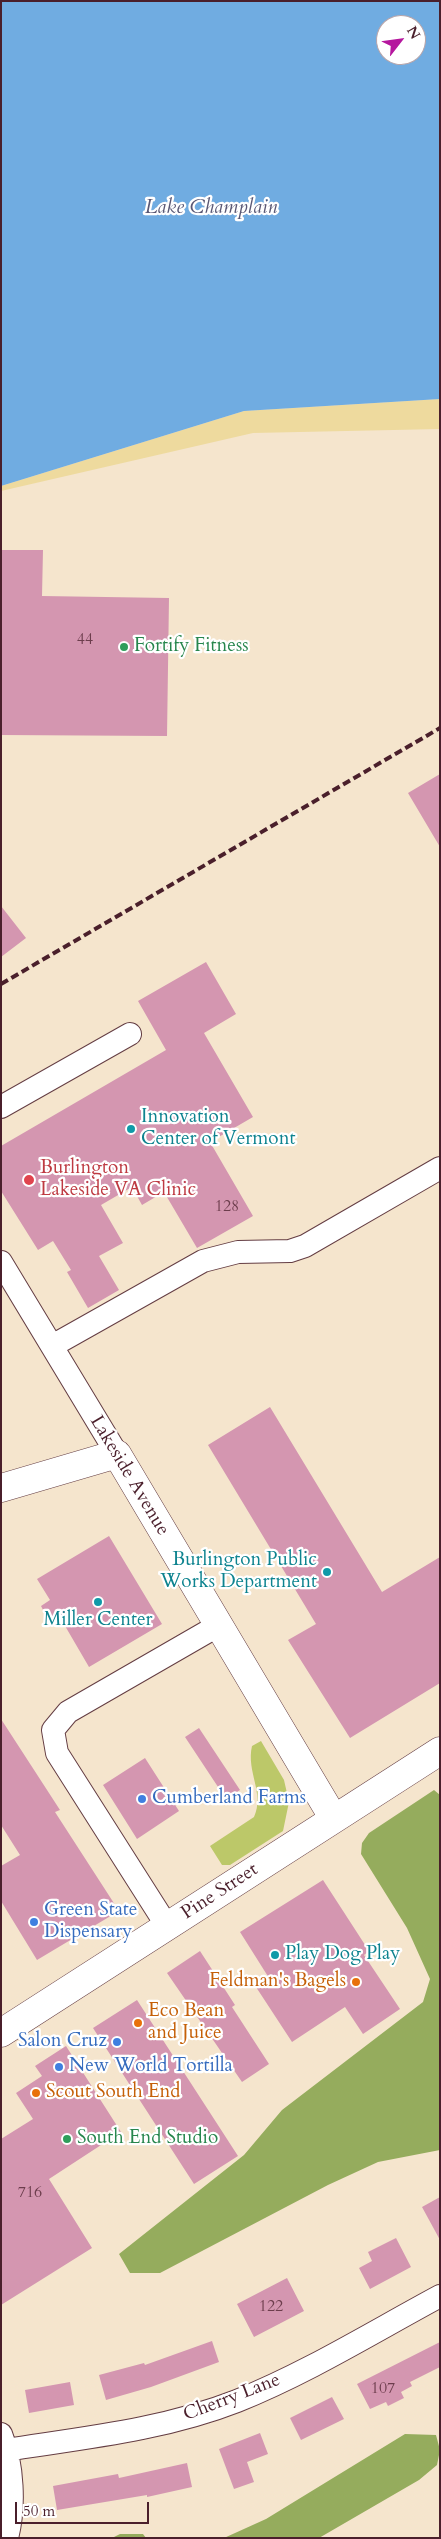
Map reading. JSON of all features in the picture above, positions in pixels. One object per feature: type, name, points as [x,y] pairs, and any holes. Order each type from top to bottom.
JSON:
[{"type":"main road","points":[[1,1488],[117,1454]]},
{"type":"main road","name":"Lakeside Avenue","points":[[117,1454],[334,1819]]},
{"type":"main road","name":"Pine Street","points":[[1,2033],[440,1751]]},
{"type":"street","points":[[1,1107],[130,1034]]},
{"type":"street","points":[[52,1346],[203,1261],[238,1252],[290,1251],[305,1246],[440,1168]]},
{"type":"street","name":"Lakeside Avenue","points":[[1,1262],[117,1454]]},
{"type":"street","points":[[167,1926],[57,1753],[53,1730],[68,1712],[218,1625]]},
{"type":"street","name":"Cherry Lane","points":[[4,2442],[147,2427],[236,2401],[301,2370],[440,2296]]},
{"type":"street","points":[[4,2442],[11,2488],[7,2538]]},
{"type":"green space","points":[[261,1741],[284,1780],[289,1802],[283,1831],[230,1865],[222,1865],[210,1846],[254,1817],[257,1808],[257,1791],[251,1765],[251,1756],[252,1746]]},
{"type":"green space","points":[[434,1790],[440,1795],[440,2150],[378,2162],[328,2185],[160,2273],[130,2273],[119,2254],[244,2155],[282,2110],[423,2002],[430,1979],[407,1928],[361,1854],[362,1843],[369,1833]]},
{"type":"green space","points":[[405,2434],[436,2435],[440,2450],[437,2465],[419,2480],[319,2538],[224,2538],[266,2519]]},
{"type":"green space","points":[[120,2534],[143,2534],[146,2538],[112,2538]]},
{"type":"sand","points":[[440,399],[440,429],[253,433],[1,491],[1,486],[244,411]]},
{"type":"water","name":"Lake Champlain","points":[[1,1],[440,1],[440,399],[244,411],[1,486]]},
{"type":"building","points":[[1,550],[43,550],[42,596],[169,598],[167,736],[1,735]]},
{"type":"building","points":[[440,774],[440,847],[408,793]]},
{"type":"building","points":[[1,906],[26,938],[1,957]]},
{"type":"building","name":"Innovation Center of Vermont","points":[[206,962],[236,1014],[204,1033],[253,1117],[210,1142],[253,1216],[197,1248],[164,1192],[142,1205],[132,1187],[101,1205],[123,1243],[99,1256],[119,1290],[88,1308],[67,1272],[71,1270],[53,1241],[38,1250],[1,1191],[1,1146],[166,1050],[138,1001]]},
{"type":"building","name":"Burlington Public Works Department","points":[[270,1407],[382,1592],[440,1557],[440,1683],[350,1738],[288,1640],[316,1624],[208,1445]]},
{"type":"building","name":"Miller Center","points":[[109,1536],[162,1624],[89,1667],[61,1619],[51,1625],[41,1606],[50,1600],[37,1579]]},
{"type":"building","points":[[1,1719],[60,1810],[55,1812],[119,1911],[37,1960],[1,1901],[1,1866],[20,1855],[1,1825]]},
{"type":"building","name":"Cumberland Farms","points":[[199,1728],[240,1790],[226,1799],[185,1737]]},
{"type":"building","name":"Cumberland Farms","points":[[145,1758],[179,1811],[137,1839],[103,1785]]},
{"type":"building","points":[[323,1880],[369,1951],[364,1955],[400,2009],[363,2034],[345,2007],[292,2042],[256,1987],[269,1978],[240,1932]]},
{"type":"building","points":[[200,1951],[235,2005],[232,2007],[269,2064],[242,2082],[167,1973]]},
{"type":"building","points":[[137,2000],[238,2156],[194,2184],[93,2028]]},
{"type":"building","points":[[66,2046],[121,2132],[49,2179],[92,2248],[1,2305],[1,2139],[33,2119],[16,2093],[42,2076],[35,2066]]},
{"type":"building","points":[[440,2197],[440,2240],[422,2207]]},
{"type":"building","points":[[396,2238],[411,2267],[370,2289],[359,2268],[372,2261],[368,2252]]},
{"type":"building","points":[[287,2278],[304,2311],[254,2337],[237,2304]]},
{"type":"building","points":[[212,2341],[219,2362],[151,2387],[106,2400],[99,2375],[144,2363],[145,2365]]},
{"type":"building","points":[[440,2342],[440,2367],[410,2382],[412,2386],[401,2392],[404,2398],[388,2406],[386,2402],[370,2409],[357,2384]]},
{"type":"building","points":[[70,2382],[74,2405],[29,2413],[25,2390]]},
{"type":"building","points":[[332,2397],[344,2419],[301,2440],[290,2418]]},
{"type":"building","points":[[260,2433],[268,2454],[247,2462],[254,2482],[234,2489],[219,2449]]},
{"type":"building","points":[[187,2463],[192,2487],[147,2497],[147,2495],[57,2510],[53,2486],[118,2474],[119,2478]]},
{"type":"railway","points":[[1,984],[440,728]]},
{"type":"place","name":"Fortify Fitness","points":[[124,647]]},
{"type":"place","name":"Innovation Center of Vermont","points":[[131,1129]]},
{"type":"place","name":"Burlington Lakeside VA Clinic","points":[[29,1180]]},
{"type":"place","name":"Burlington Public Works Department","points":[[327,1572]]},
{"type":"place","name":"Miller Center","points":[[98,1602]]},
{"type":"place","name":"Cumberland Farms","points":[[142,1799]]},
{"type":"place","name":"Green State Dispensary","points":[[34,1922]]},
{"type":"place","name":"Play Dog Play","points":[[275,1955]]},
{"type":"place","name":"Feldman's Bagels","points":[[356,1982]]},
{"type":"place","name":"Eco Bean and Juice","points":[[138,2023]]},
{"type":"place","name":"Salon Cruz","points":[[117,2042]]},
{"type":"place","name":"New World Tortilla","points":[[59,2067]]},
{"type":"place","name":"Scout South End","points":[[36,2093]]},
{"type":"place","name":"South End Studio","points":[[67,2139]]}]
